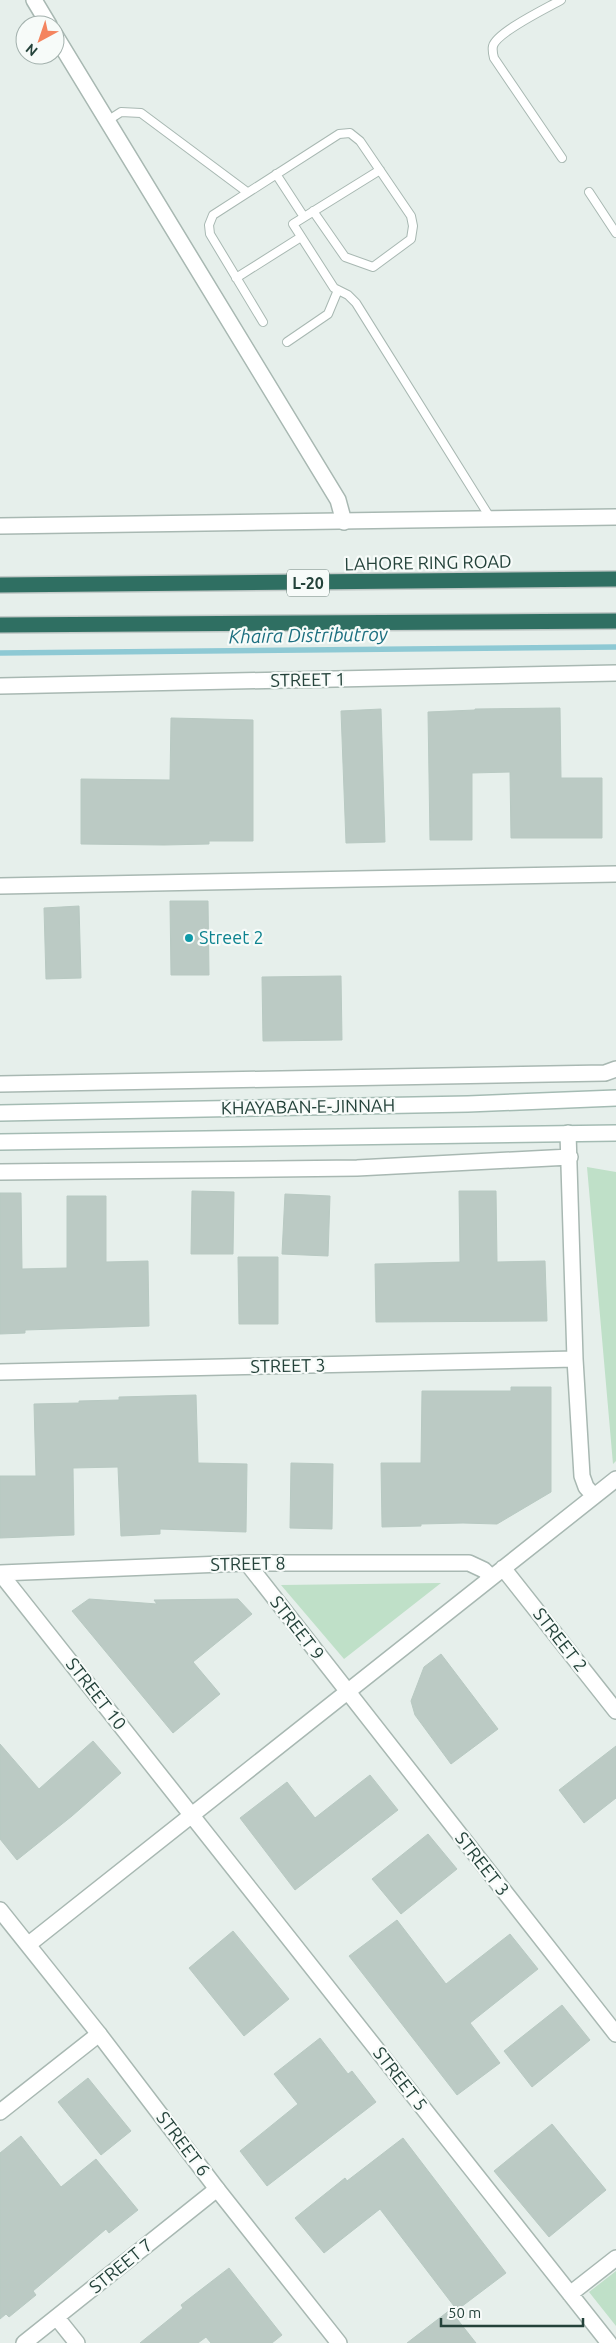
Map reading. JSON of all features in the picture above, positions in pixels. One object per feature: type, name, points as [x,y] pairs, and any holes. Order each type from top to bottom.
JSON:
[{"type":"highway","name":"LAHORE RING ROAD","points":[[0,585],[616,579]]},
{"type":"highway","points":[[0,624],[616,621]]},
{"type":"street","points":[[34,0],[43,15]]},
{"type":"street","points":[[65,52],[338,500],[344,522]]},
{"type":"street","points":[[0,526],[616,517]]},
{"type":"street","name":"STREET 1","points":[[0,686],[616,673]]},
{"type":"street","points":[[0,886],[616,874]]},
{"type":"street","points":[[0,1084],[605,1073],[616,1069]]},
{"type":"street","name":"KHAYABAN-E-JINNAH","points":[[0,1113],[468,1104],[616,1098]]},
{"type":"street","points":[[568,1133],[575,1359],[582,1476],[586,1488],[594,1496]]},
{"type":"street","name":"KHAYABAN-E-JINNAH","points":[[0,1142],[616,1133]]},
{"type":"street","points":[[0,1172],[348,1168],[570,1158]]},
{"type":"street","name":"STREET 3","points":[[0,1372],[575,1359]]},
{"type":"street","points":[[29,1944],[192,1814],[348,1694],[616,1479]]},
{"type":"street","name":"STREET 8","points":[[0,1573],[247,1563],[468,1563],[497,1573]]},
{"type":"street","name":"STREET 9","points":[[247,1563],[348,1694]]},
{"type":"street","name":"STREET 10","points":[[0,1573],[192,1814]]},
{"type":"street","name":"STREET 2","points":[[497,1573],[616,1711]]},
{"type":"street","name":"STREET 3","points":[[348,1694],[616,2034]]},
{"type":"street","name":"STREET 5","points":[[192,1814],[608,2343]]},
{"type":"street","name":"STREET 6","points":[[0,1910],[100,2034],[217,2189],[339,2343]]},
{"type":"street","points":[[0,2112],[100,2034]]},
{"type":"street","name":"STREET 7","points":[[24,2343],[217,2189]]},
{"type":"street","points":[[570,2294],[616,2258]]},
{"type":"street","points":[[57,2318],[77,2343]]},
{"type":"lane","points":[[561,0],[504,33],[494,45],[493,51],[494,58],[562,158]]},
{"type":"lane","points":[[107,121],[121,112],[142,113],[247,192]]},
{"type":"lane","points":[[264,322],[210,234],[209,225],[213,215],[339,134],[350,133],[360,140],[412,216],[411,239],[373,266],[345,257],[313,211]]},
{"type":"lane","points":[[380,170],[293,224],[334,288],[348,295],[356,303],[491,519]]},
{"type":"lane","points":[[276,174],[304,217]]},
{"type":"lane","points":[[590,192],[616,233]]},
{"type":"lane","points":[[236,278],[301,237]]},
{"type":"lane","points":[[287,342],[328,314],[338,290]]},
{"type":"green space","points":[[587,1167],[616,1172],[616,1461],[613,1464]]},
{"type":"green space","points":[[441,1583],[344,1659],[281,1585]]},
{"type":"green space","points":[[616,2271],[616,2326],[589,2292]]},
{"type":"building","points":[[560,708],[561,778],[602,778],[602,838],[511,838],[510,772],[472,773],[472,840],[430,840],[428,712],[475,709]]},
{"type":"building","points":[[381,709],[385,842],[346,843],[341,711]]},
{"type":"building","points":[[171,718],[253,720],[253,841],[209,841],[209,844],[164,845],[81,844],[81,779],[170,780]]},
{"type":"building","name":"Street 2","points":[[170,901],[208,901],[209,975],[171,975]]},
{"type":"building","points":[[79,906],[81,978],[46,979],[44,908]]},
{"type":"building","points":[[341,976],[342,1040],[263,1041],[262,977]]},
{"type":"building","points":[[192,1191],[234,1192],[233,1254],[191,1254]]},
{"type":"building","points":[[459,1191],[496,1191],[497,1262],[545,1261],[547,1321],[376,1322],[375,1264],[460,1262]]},
{"type":"building","points":[[0,1193],[21,1193],[22,1269],[67,1268],[67,1196],[106,1196],[106,1262],[148,1261],[149,1326],[25,1330],[25,1333],[0,1334]]},
{"type":"building","points":[[285,1194],[330,1196],[328,1256],[282,1254]]},
{"type":"building","points":[[238,1257],[278,1257],[278,1324],[239,1324]]},
{"type":"building","points":[[511,1387],[551,1387],[551,1492],[497,1524],[421,1524],[421,1526],[382,1527],[381,1463],[421,1463],[422,1391],[511,1391]]},
{"type":"building","points":[[196,1395],[198,1463],[247,1464],[246,1532],[160,1529],[160,1534],[121,1536],[118,1467],[73,1468],[74,1535],[0,1538],[0,1476],[36,1476],[34,1404],[119,1400],[119,1397]]},
{"type":"building","points":[[291,1463],[333,1464],[332,1529],[290,1528]]},
{"type":"building","points":[[89,1599],[157,1604],[154,1600],[238,1599],[252,1614],[193,1662],[220,1694],[173,1733],[72,1611]]},
{"type":"building","points":[[441,1654],[498,1729],[451,1764],[415,1715],[411,1701],[424,1667]]},
{"type":"building","points":[[93,1741],[121,1773],[72,1816],[17,1860],[0,1839],[0,1744],[39,1789]]},
{"type":"building","points":[[616,1746],[616,1798],[584,1823],[559,1790]]},
{"type":"building","points":[[370,1775],[398,1810],[295,1890],[240,1818],[287,1782],[315,1818]]},
{"type":"building","points":[[428,1834],[457,1869],[401,1914],[372,1879]]},
{"type":"building","points":[[397,1920],[446,1984],[510,1934],[538,1969],[470,2023],[500,2063],[457,2095],[349,1956]]},
{"type":"building","points":[[233,1931],[289,1999],[244,2036],[189,1968]]},
{"type":"building","points":[[562,2005],[590,2040],[532,2087],[504,2051]]},
{"type":"building","points":[[320,2038],[348,2074],[352,2071],[376,2102],[267,2186],[240,2151],[298,2104],[274,2074]]},
{"type":"building","points":[[88,2078],[131,2131],[101,2155],[58,2102]]},
{"type":"building","points":[[552,2124],[606,2190],[549,2237],[494,2171]]},
{"type":"building","points":[[21,2136],[61,2187],[96,2159],[138,2210],[109,2233],[106,2229],[33,2291],[36,2295],[9,2317],[6,2314],[0,2319],[0,2153]]},
{"type":"building","points":[[403,2138],[506,2273],[457,2310],[380,2209],[324,2253],[295,2218],[345,2178],[347,2181]]},
{"type":"building","points":[[229,2268],[282,2335],[272,2343],[211,2343],[206,2337],[198,2343],[140,2343],[183,2308],[181,2305]]},
{"type":"building","points":[[450,2310],[476,2343],[407,2343]]},
{"type":"waterway","name":"Khaira Distributroy","points":[[0,653],[616,647]]},
{"type":"place","name":"Street 2","points":[[189,938]]}]
